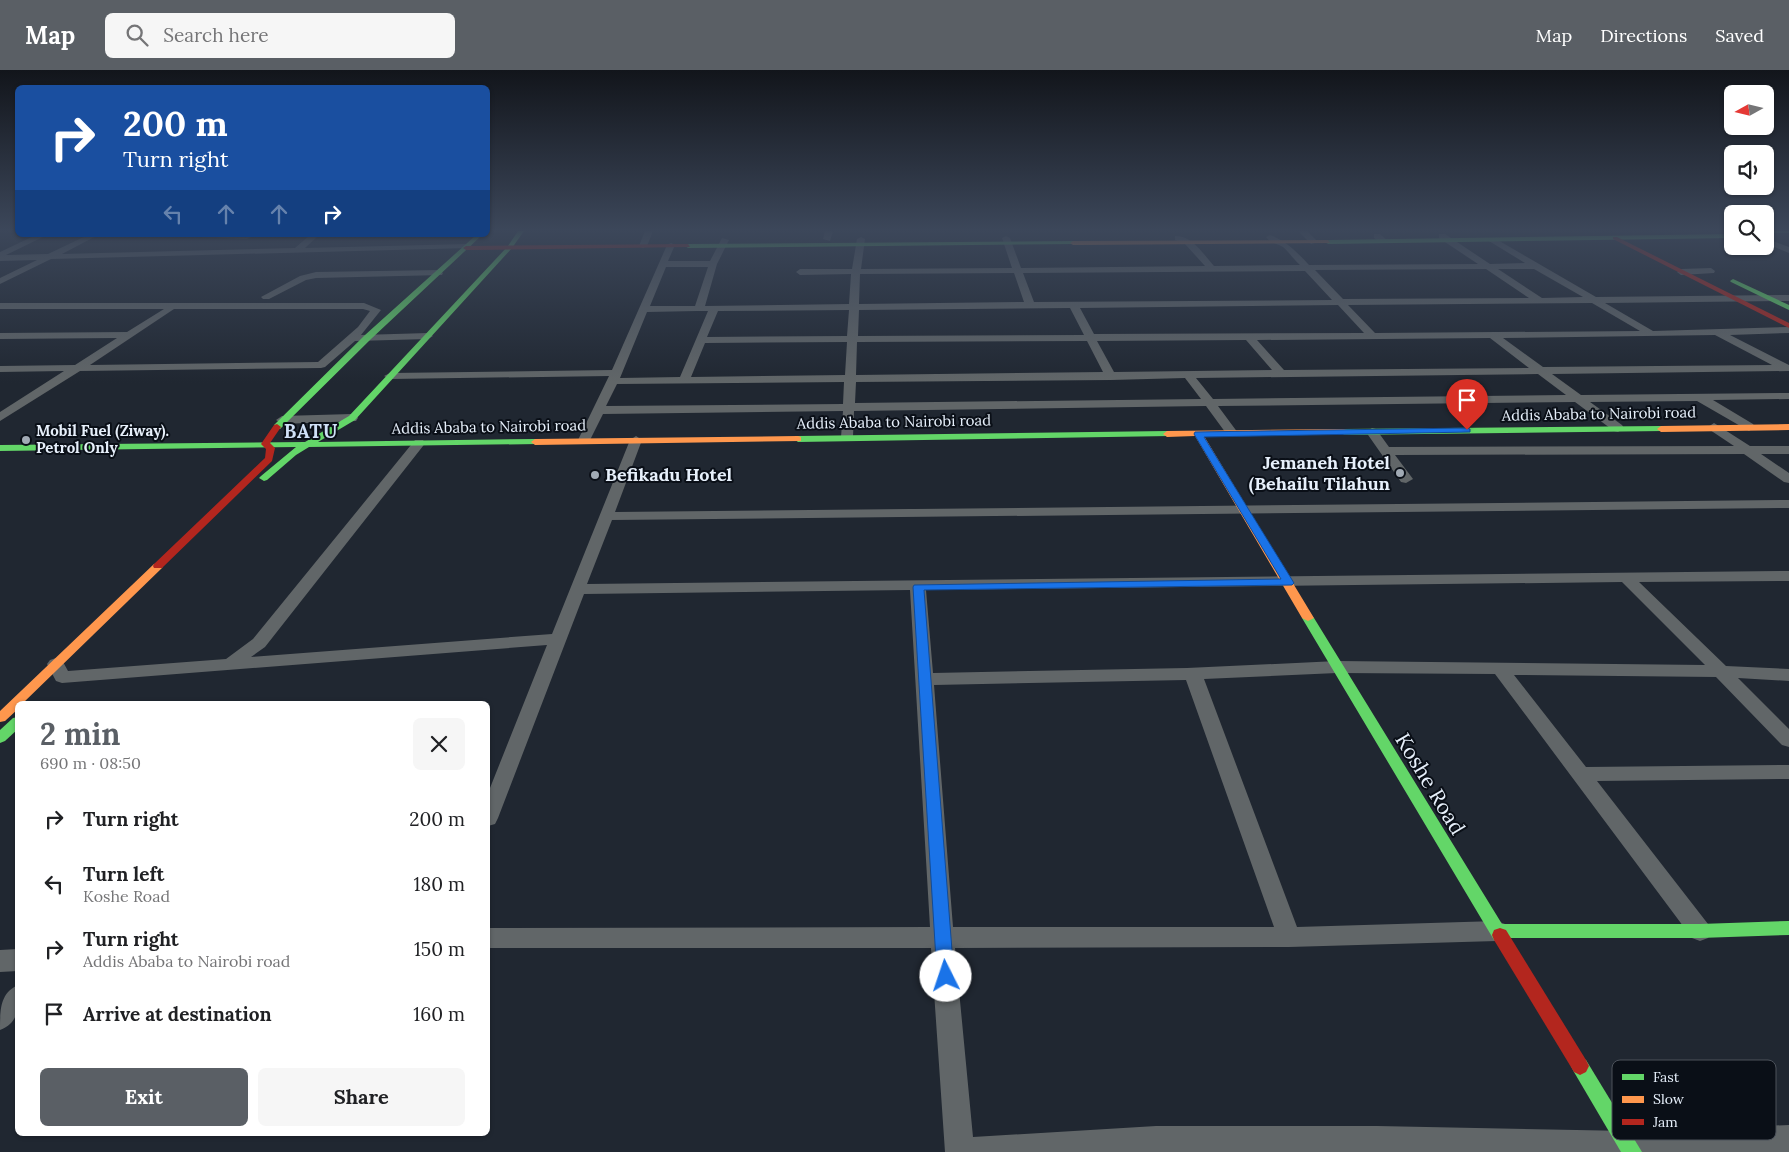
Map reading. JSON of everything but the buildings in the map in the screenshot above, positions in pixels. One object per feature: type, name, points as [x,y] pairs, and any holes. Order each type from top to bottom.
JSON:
[{"type":"main road","points":[[58,675],[269,459],[271,448],[265,444],[282,420],[368,337],[430,281]]},
{"type":"main road","points":[[139,601],[282,461],[352,418],[478,281]]},
{"type":"main road","points":[[1700,281],[1789,326]]},
{"type":"main road","points":[[1733,281],[1789,308]]},
{"type":"main road","name":"Addis Ababa to Nairobi road","points":[[0,448],[1789,427]]},
{"type":"main road","name":"Koshe Road","points":[[1198,434],[1612,1119]]},
{"type":"main road","points":[[23,701],[76,663]]},
{"type":"main road","points":[[0,718],[15,707]]},
{"type":"main road","points":[[0,738],[15,724]]},
{"type":"main road","points":[[1497,931],[1700,931],[1789,928]]},
{"type":"street","points":[[266,296],[296,281]]},
{"type":"street","points":[[584,440],[615,377],[655,281]]},
{"type":"street","points":[[699,309],[708,281]]},
{"type":"street","points":[[847,437],[855,281]]},
{"type":"street","points":[[1022,281],[1030,304]]},
{"type":"street","points":[[1319,281],[1373,336]]},
{"type":"street","points":[[1512,281],[1539,300]]},
{"type":"street","points":[[1562,281],[1651,334]]},
{"type":"street","points":[[643,309],[1789,298]]},
{"type":"street","points":[[1073,304],[1111,377]]},
{"type":"street","points":[[0,306],[354,306],[376,308],[368,322],[321,365],[0,369]]},
{"type":"street","points":[[0,417],[167,311],[169,307]]},
{"type":"street","points":[[684,380],[714,308]]},
{"type":"street","points":[[701,340],[1651,334],[1789,330]]},
{"type":"street","points":[[1717,332],[1787,368]]},
{"type":"street","points":[[0,336],[128,335]]},
{"type":"street","points":[[1492,335],[1618,428]]},
{"type":"street","points":[[351,338],[428,336]]},
{"type":"street","points":[[1249,337],[1280,373]]},
{"type":"street","points":[[390,376],[615,377],[684,380],[850,377],[1111,377],[1280,373],[1787,368]]},
{"type":"street","points":[[1189,376],[1232,433]]},
{"type":"street","points":[[1698,396],[1749,427]]},
{"type":"street","points":[[599,410],[1576,397],[1789,396]]},
{"type":"street","points":[[282,420],[352,418]]},
{"type":"street","points":[[1714,427],[1789,479]]},
{"type":"street","points":[[1372,432],[1406,479]]},
{"type":"street","points":[[490,813],[608,516],[636,440]]},
{"type":"street","points":[[232,663],[260,643],[419,443]]},
{"type":"street","points":[[1386,451],[1789,450]]},
{"type":"street","points":[[608,516],[1789,504]]},
{"type":"street","points":[[578,589],[918,587],[1789,576]]},
{"type":"street","points":[[1626,578],[1722,670],[1789,740]]},
{"type":"street","points":[[918,587],[959,1152],[1157,1146],[1630,1149],[1773,1140]]},
{"type":"street","points":[[58,675],[558,639]]},
{"type":"street","points":[[260,643],[263,661]]},
{"type":"street","points":[[924,679],[1193,674],[1337,667],[1501,670],[1722,670],[1789,675]]},
{"type":"street","points":[[1501,670],[1700,931]]},
{"type":"street","points":[[1193,674],[1289,937]]},
{"type":"street","points":[[1582,774],[1789,772]]},
{"type":"street","points":[[490,938],[1289,937],[1497,931]]},
{"type":"street","points":[[0,961],[15,960]]},
{"type":"street","points":[[0,1018],[15,1000]]},
{"type":"street","points":[[1776,1140],[1789,1139]]},
{"type":"traffic: fast","points":[[277,427],[368,337],[429,281]]},
{"type":"traffic: fast","points":[[264,478],[293,453],[352,418],[478,281]]},
{"type":"traffic: fast","points":[[1734,281],[1789,308]]},
{"type":"traffic: fast","points":[[1344,432],[1661,429]]},
{"type":"traffic: fast","points":[[798,439],[1167,434]]},
{"type":"traffic: fast","points":[[0,448],[535,442]]},
{"type":"traffic: fast","points":[[1308,618],[1500,935]]},
{"type":"traffic: fast","points":[[0,738],[15,724]]},
{"type":"traffic: fast","points":[[1497,931],[1700,931],[1789,928]]},
{"type":"traffic: fast","points":[[1580,1066],[1612,1119]]},
{"type":"traffic: fast","points":[[1625,1140],[1632,1152]]},
{"type":"traffic: slow","points":[[1661,429],[1789,427]]},
{"type":"traffic: slow","points":[[1167,434],[1344,432]]},
{"type":"traffic: slow","points":[[1198,434],[1308,618]]},
{"type":"traffic: slow","points":[[535,442],[798,439]]},
{"type":"traffic: slow","points":[[18,701],[158,566]]},
{"type":"traffic: slow","points":[[0,718],[15,704]]},
{"type":"traffic: jam","points":[[1701,281],[1789,326]]},
{"type":"traffic: jam","points":[[158,566],[269,459],[271,448],[265,444],[277,427]]},
{"type":"traffic: jam","points":[[1500,935],[1580,1066]]},
{"type":"place","name":"Mobil Fuel (Ziway). Petrol Only","points":[[26,440]]},
{"type":"place","name":"Jemaneh Hotel (Behailu Tilahun","points":[[1400,473]]},
{"type":"place","name":"Befikadu Hotel","points":[[595,475]]},
{"type":"district","name":"BATU","points":[[311,431]]},
{"type":"route","points":[[946,976],[918,587],[1289,583],[1198,434],[1467,430]]}]
